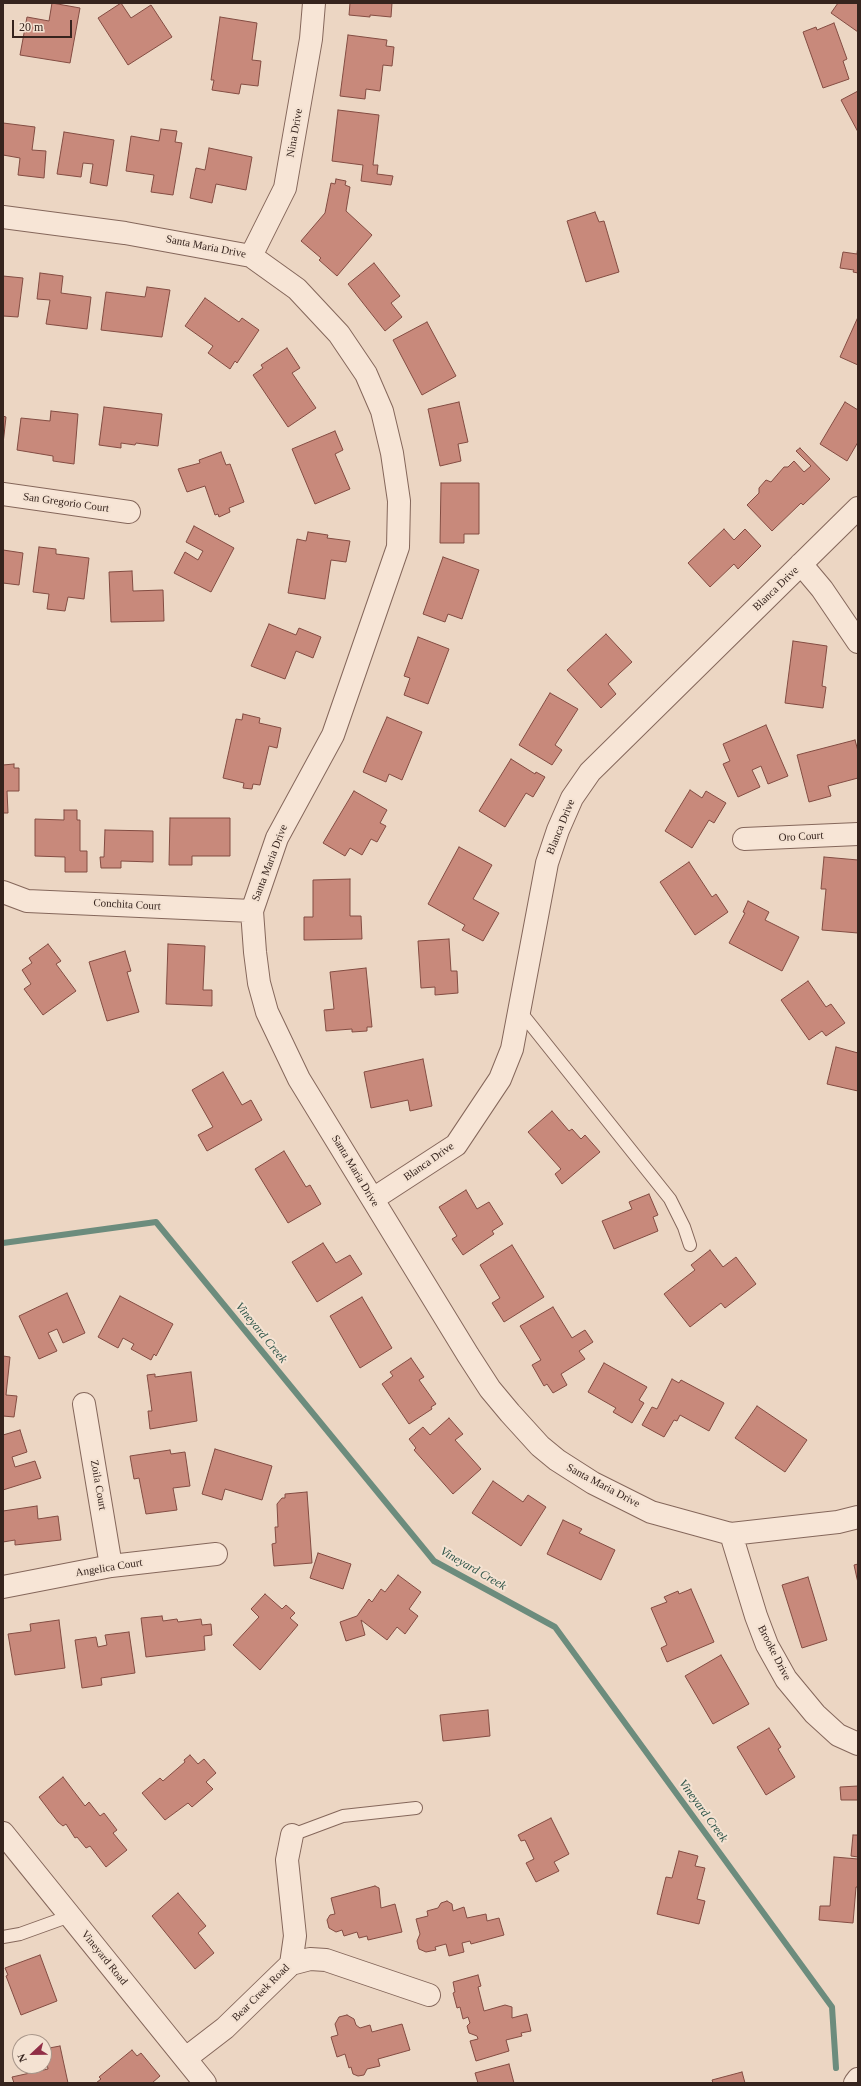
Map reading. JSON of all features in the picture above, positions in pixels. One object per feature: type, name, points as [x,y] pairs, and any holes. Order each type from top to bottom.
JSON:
[{"type":"street","name":"Nina Drive","points":[[252,256],[285,188],[311,39],[314,3]]},
{"type":"street","name":"Santa Maria Drive","points":[[3,217],[125,233],[252,256],[297,289],[339,334],[366,374],[382,412],[392,453],[399,501],[398,547],[333,735],[277,838],[252,911],[255,952],[259,984],[267,1012],[299,1079],[490,1389],[540,1446],[573,1472],[615,1495],[651,1512],[731,1534],[838,1522],[858,1517]]},
{"type":"street","name":"San Gregorio Court","points":[[3,494],[130,512]]},
{"type":"street","name":"Blanca Drive","points":[[373,1199],[456,1145],[500,1080],[512,1049],[547,863],[558,830],[572,798],[590,772],[858,508]]},
{"type":"street","points":[[802,564],[822,589],[858,642]]},
{"type":"street","name":"Oro Court","points":[[744,839],[858,834]]},
{"type":"street","name":"Conchita Court","points":[[3,892],[27,901],[252,911]]},
{"type":"street","name":"Zoila Court","points":[[84,1404],[111,1566]]},
{"type":"street","name":"Brooke Drive","points":[[731,1534],[756,1616],[767,1645],[786,1679],[815,1714],[838,1735],[858,1744]]},
{"type":"street","name":"Angelica Court","points":[[3,1587],[111,1566],[216,1554]]},
{"type":"street","name":"Vineyard Road","points":[[3,1833],[205,2083]]},
{"type":"street","name":"Bear Creek Road","points":[[186,2058],[225,2028],[291,1964],[295,1936],[286,1860],[292,1835]]},
{"type":"street","points":[[291,1964],[310,1959],[326,1960],[429,1995]]},
{"type":"street","points":[[855,2083],[858,2079]]},
{"type":"lane","points":[[519,1010],[670,1199],[684,1227],[690,1245]]},
{"type":"lane","points":[[292,1835],[343,1816],[416,1808]]},
{"type":"lane","points":[[3,1937],[20,1934],[70,1916]]},
{"type":"building","points":[[52,3],[80,8],[70,63],[20,55],[27,17],[49,21]]},
{"type":"building","points":[[121,3],[131,18],[151,5],[172,37],[128,65],[98,18]]},
{"type":"building","points":[[350,3],[392,3],[391,17],[349,15]]},
{"type":"building","points":[[838,3],[858,3],[858,32],[831,13]]},
{"type":"building","points":[[220,17],[257,23],[252,60],[261,61],[258,86],[241,84],[239,94],[212,90],[214,80],[211,80]]},
{"type":"building","points":[[834,23],[847,59],[843,61],[849,79],[823,88],[803,32],[816,27],[817,30]]},
{"type":"building","points":[[348,35],[387,40],[386,46],[394,47],[392,66],[383,65],[380,91],[366,89],[365,99],[340,96]]},
{"type":"building","points":[[858,91],[858,132],[841,100]]},
{"type":"building","points":[[338,110],[379,115],[373,165],[378,165],[377,174],[393,176],[391,185],[361,181],[363,165],[332,161]]},
{"type":"building","points":[[3,123],[35,127],[32,150],[46,151],[44,178],[18,175],[20,158],[3,155]]},
{"type":"building","points":[[161,129],[177,131],[175,142],[182,143],[173,195],[151,192],[154,175],[126,171],[131,136],[159,141]]},
{"type":"building","points":[[64,132],[114,140],[107,186],[90,183],[93,164],[83,163],[81,177],[57,174]]},
{"type":"building","points":[[209,148],[252,157],[246,190],[216,184],[212,203],[190,198],[196,168],[205,170]]},
{"type":"building","points":[[336,179],[346,181],[345,185],[350,187],[346,211],[372,235],[337,276],[319,260],[321,258],[301,241],[325,213],[331,183],[335,184]]},
{"type":"building","points":[[595,212],[599,222],[604,221],[619,272],[586,282],[567,221]]},
{"type":"building","points":[[858,245],[858,273],[853,272],[854,270],[840,268],[843,252],[857,254]]},
{"type":"building","points":[[374,263],[400,296],[391,303],[402,317],[385,331],[348,284]]},
{"type":"building","points":[[40,273],[63,276],[61,293],[91,297],[87,329],[46,324],[50,300],[37,299]]},
{"type":"building","points":[[3,276],[23,278],[18,317],[3,316]]},
{"type":"building","points":[[147,287],[170,290],[162,337],[101,330],[106,292],[145,297]]},
{"type":"building","points":[[205,298],[239,322],[242,318],[259,330],[237,363],[235,361],[230,369],[208,353],[213,346],[185,326]]},
{"type":"building","points":[[858,317],[858,365],[840,357]]},
{"type":"building","points":[[427,322],[456,376],[422,395],[393,340]]},
{"type":"building","points":[[287,348],[300,368],[292,373],[316,408],[288,427],[253,375],[263,368],[261,365]]},
{"type":"building","points":[[459,402],[468,442],[458,444],[461,461],[440,466],[428,409]]},
{"type":"building","points":[[845,402],[858,410],[858,442],[847,461],[820,444]]},
{"type":"building","points":[[104,407],[162,414],[158,446],[136,443],[135,445],[121,443],[121,448],[99,445]]},
{"type":"building","points":[[51,411],[78,414],[74,464],[53,461],[53,456],[17,450],[21,418],[50,421]]},
{"type":"building","points":[[3,416],[6,417],[3,444]]},
{"type":"building","points":[[335,431],[343,450],[335,454],[350,489],[315,504],[292,449]]},
{"type":"building","points":[[800,448],[830,479],[803,505],[801,503],[772,531],[747,505],[759,493],[759,488],[766,480],[771,482],[784,467],[788,467],[794,461],[804,472],[811,466],[796,451]]},
{"type":"building","points":[[221,452],[226,465],[230,464],[244,502],[229,508],[230,512],[219,517],[218,514],[215,515],[205,486],[187,492],[178,469],[200,463],[199,460]]},
{"type":"building","points":[[441,483],[479,483],[479,534],[464,534],[464,543],[440,543]]},
{"type":"building","points":[[194,526],[234,548],[211,592],[174,573],[185,552],[198,560],[203,551],[186,542]]},
{"type":"building","points":[[724,529],[734,540],[745,529],[761,546],[738,569],[734,564],[710,587],[688,563]]},
{"type":"building","points":[[308,532],[328,535],[327,538],[350,541],[346,562],[331,560],[325,599],[288,593],[297,539],[306,541]]},
{"type":"building","points":[[39,547],[56,549],[56,554],[89,558],[84,599],[68,597],[65,611],[47,609],[49,594],[33,592]]},
{"type":"building","points":[[3,550],[23,553],[19,585],[3,583]]},
{"type":"building","points":[[443,557],[479,570],[462,619],[448,614],[445,622],[423,614]]},
{"type":"building","points":[[132,571],[133,591],[163,590],[164,621],[111,622],[109,572]]},
{"type":"building","points":[[269,624],[296,635],[299,628],[321,637],[313,658],[296,651],[285,679],[251,666]]},
{"type":"building","points":[[606,634],[632,662],[608,684],[616,694],[601,708],[567,670]]},
{"type":"building","points":[[418,637],[449,649],[428,704],[404,695],[410,678],[404,676]]},
{"type":"building","points":[[793,641],[827,646],[822,686],[826,687],[823,708],[785,703]]},
{"type":"building","points":[[550,693],[578,709],[555,745],[562,750],[552,765],[519,745]]},
{"type":"building","points":[[243,714],[260,718],[259,723],[281,728],[277,748],[269,746],[260,785],[253,784],[252,789],[243,788],[244,783],[223,778],[236,719],[242,720]]},
{"type":"building","points":[[387,717],[422,732],[402,780],[389,774],[386,782],[363,772]]},
{"type":"building","points":[[766,725],[788,776],[768,784],[761,766],[752,770],[760,787],[738,797],[723,764],[730,761],[723,744]]},
{"type":"building","points":[[855,740],[858,751],[858,778],[828,786],[831,796],[809,802],[797,755]]},
{"type":"building","points":[[511,759],[535,774],[536,772],[545,777],[533,797],[526,793],[505,827],[479,811]]},
{"type":"building","points":[[14,764],[14,768],[19,768],[19,791],[7,791],[8,813],[3,813],[3,765]]},
{"type":"building","points":[[690,790],[702,798],[706,791],[726,803],[714,823],[709,820],[692,848],[665,831]]},
{"type":"building","points":[[354,791],[387,810],[380,823],[386,826],[377,842],[371,839],[362,855],[350,848],[345,856],[323,843]]},
{"type":"building","points":[[64,810],[77,810],[77,820],[80,820],[80,851],[87,851],[87,872],[65,872],[65,857],[35,856],[35,819],[64,820]]},
{"type":"building","points":[[170,818],[230,818],[230,856],[192,856],[192,865],[169,865]]},
{"type":"building","points":[[105,830],[153,831],[153,862],[121,861],[121,868],[101,868],[100,857],[104,857]]},
{"type":"building","points":[[459,847],[492,865],[473,899],[499,913],[483,941],[462,930],[465,925],[428,904]]},
{"type":"building","points":[[824,857],[858,860],[858,933],[822,930],[826,889],[821,889]]},
{"type":"building","points":[[689,862],[712,897],[716,894],[728,912],[695,935],[660,882]]},
{"type":"building","points":[[350,879],[350,916],[361,916],[362,939],[304,940],[304,917],[313,917],[313,880]]},
{"type":"building","points":[[748,901],[769,912],[765,920],[799,937],[782,971],[729,943],[745,913],[743,912]]},
{"type":"building","points":[[449,939],[451,971],[457,971],[458,993],[435,995],[435,987],[421,988],[418,941]]},
{"type":"building","points":[[48,944],[61,961],[56,964],[76,991],[43,1015],[24,989],[31,984],[22,970],[32,963],[29,958]]},
{"type":"building","points":[[168,944],[205,946],[203,990],[212,990],[212,1006],[166,1004]]},
{"type":"building","points":[[125,951],[131,971],[127,972],[139,1012],[107,1021],[89,962]]},
{"type":"building","points":[[366,968],[372,1027],[367,1027],[367,1031],[352,1032],[352,1029],[326,1031],[324,1010],[334,1009],[330,972]]},
{"type":"building","points":[[808,981],[826,1007],[831,1004],[845,1023],[826,1036],[822,1031],[809,1040],[781,1000]]},
{"type":"building","points":[[836,1047],[858,1053],[858,1091],[827,1084]]},
{"type":"building","points":[[423,1059],[432,1106],[410,1111],[408,1100],[371,1108],[364,1072]]},
{"type":"building","points":[[223,1072],[242,1105],[251,1100],[262,1120],[207,1151],[198,1135],[213,1127],[192,1090]]},
{"type":"building","points":[[552,1111],[569,1131],[572,1129],[581,1139],[585,1135],[600,1152],[562,1184],[555,1174],[561,1169],[528,1132]]},
{"type":"building","points":[[284,1151],[306,1187],[310,1185],[321,1204],[288,1223],[255,1169]]},
{"type":"building","points":[[466,1190],[477,1209],[489,1202],[503,1224],[492,1231],[494,1234],[463,1255],[452,1239],[457,1236],[439,1207]]},
{"type":"building","points":[[649,1194],[658,1215],[653,1217],[658,1231],[614,1249],[602,1221],[632,1209],[629,1202]]},
{"type":"building","points":[[323,1243],[336,1263],[350,1255],[362,1274],[317,1302],[292,1262]]},
{"type":"building","points":[[512,1245],[544,1297],[504,1322],[492,1303],[500,1298],[480,1265]]},
{"type":"building","points":[[710,1250],[723,1267],[736,1257],[756,1284],[725,1308],[721,1303],[690,1327],[664,1294],[695,1270],[691,1265]]},
{"type":"building","points":[[67,1293],[85,1333],[63,1343],[57,1329],[48,1333],[57,1351],[39,1359],[19,1316]]},
{"type":"building","points":[[120,1296],[173,1324],[156,1356],[154,1354],[151,1360],[131,1349],[134,1344],[123,1338],[118,1348],[98,1337]]},
{"type":"building","points":[[362,1297],[392,1348],[360,1368],[330,1316]]},
{"type":"building","points":[[553,1307],[572,1338],[585,1330],[593,1342],[579,1351],[585,1359],[561,1374],[567,1385],[553,1393],[547,1384],[544,1386],[532,1365],[541,1360],[520,1326]]},
{"type":"building","points":[[3,1356],[10,1357],[6,1395],[17,1396],[14,1417],[3,1416]]},
{"type":"building","points":[[411,1358],[424,1377],[419,1380],[436,1404],[431,1407],[432,1409],[409,1424],[382,1384],[393,1376],[390,1372]]},
{"type":"building","points":[[604,1363],[647,1387],[639,1400],[644,1403],[632,1423],[613,1412],[616,1408],[588,1392]]},
{"type":"building","points":[[191,1372],[197,1421],[150,1429],[148,1411],[152,1411],[147,1375],[155,1374],[155,1377]]},
{"type":"building","points":[[672,1379],[679,1383],[681,1380],[724,1403],[709,1431],[680,1415],[677,1421],[674,1420],[664,1437],[642,1425],[652,1407],[657,1409]]},
{"type":"building","points":[[757,1406],[807,1440],[785,1472],[735,1438]]},
{"type":"building","points":[[449,1418],[463,1434],[455,1440],[481,1469],[453,1494],[414,1450],[416,1448],[409,1439],[423,1427],[430,1435]]},
{"type":"building","points":[[20,1430],[27,1452],[12,1457],[15,1467],[35,1461],[41,1478],[3,1490],[3,1435]]},
{"type":"building","points":[[215,1449],[272,1466],[262,1500],[225,1489],[222,1500],[202,1494]]},
{"type":"building","points":[[170,1450],[171,1454],[185,1452],[190,1486],[173,1488],[177,1510],[146,1514],[139,1478],[134,1479],[130,1456]]},
{"type":"building","points":[[493,1481],[523,1502],[528,1495],[546,1507],[521,1546],[472,1513]]},
{"type":"building","points":[[307,1492],[312,1563],[274,1566],[272,1544],[276,1543],[275,1527],[278,1527],[277,1504],[282,1498],[285,1498],[285,1494]]},
{"type":"building","points":[[37,1506],[38,1519],[58,1516],[61,1540],[15,1545],[15,1540],[3,1542],[3,1511]]},
{"type":"building","points":[[563,1520],[582,1529],[579,1533],[615,1550],[601,1580],[547,1554]]},
{"type":"building","points":[[318,1553],[351,1564],[343,1589],[310,1578]]},
{"type":"building","points":[[858,1564],[858,1583],[854,1565]]},
{"type":"building","points":[[398,1575],[421,1592],[409,1609],[418,1616],[405,1634],[397,1627],[387,1640],[361,1620],[365,1635],[346,1641],[340,1622],[357,1616],[369,1599],[372,1602],[381,1589],[385,1592]]},
{"type":"building","points":[[808,1577],[827,1640],[802,1648],[782,1585]]},
{"type":"building","points":[[691,1589],[714,1642],[667,1662],[661,1648],[667,1645],[651,1608],[667,1602],[664,1597],[678,1591],[679,1594]]},
{"type":"building","points":[[265,1594],[282,1609],[286,1605],[295,1613],[290,1618],[298,1625],[260,1670],[233,1645],[259,1617],[251,1609]]},
{"type":"building","points":[[162,1616],[163,1621],[177,1619],[178,1622],[201,1619],[202,1625],[211,1624],[212,1635],[204,1636],[205,1650],[146,1657],[141,1618]]},
{"type":"building","points":[[59,1620],[65,1668],[15,1675],[8,1634],[31,1631],[30,1624]]},
{"type":"building","points":[[129,1632],[135,1673],[101,1678],[102,1685],[82,1688],[75,1640],[96,1637],[98,1647],[107,1645],[105,1635]]},
{"type":"building","points":[[721,1655],[749,1704],[713,1724],[685,1676]]},
{"type":"building","points":[[488,1710],[490,1736],[443,1741],[440,1715]]},
{"type":"building","points":[[769,1728],[781,1747],[778,1749],[795,1777],[766,1795],[737,1747]]},
{"type":"building","points":[[190,1755],[198,1764],[204,1759],[216,1773],[206,1782],[213,1789],[192,1807],[188,1803],[165,1820],[142,1793],[160,1778],[163,1781],[185,1762],[184,1760]]},
{"type":"building","points":[[63,1777],[85,1806],[89,1802],[100,1816],[104,1813],[117,1830],[113,1833],[127,1850],[106,1867],[90,1846],[86,1848],[77,1837],[75,1838],[66,1824],[63,1826],[58,1822],[39,1797]]},
{"type":"building","points":[[858,1786],[858,1800],[841,1800],[840,1787]]},
{"type":"building","points":[[551,1818],[569,1854],[554,1862],[559,1871],[536,1882],[526,1863],[534,1859],[525,1840],[521,1841],[518,1835]]},
{"type":"building","points":[[853,1835],[858,1835],[858,1857],[851,1856]]},
{"type":"building","points":[[679,1851],[698,1856],[695,1866],[705,1868],[697,1899],[705,1901],[699,1924],[657,1914],[666,1877],[672,1878]]},
{"type":"building","points":[[834,1857],[858,1859],[858,1887],[856,1887],[853,1923],[819,1920],[820,1906],[830,1906]]},
{"type":"building","points":[[375,1886],[379,1888],[381,1908],[395,1904],[402,1932],[368,1940],[367,1936],[359,1938],[357,1932],[344,1936],[342,1930],[336,1932],[329,1928],[327,1920],[330,1915],[335,1914],[331,1898]]},
{"type":"building","points":[[178,1893],[206,1926],[198,1933],[214,1953],[195,1969],[152,1916]]},
{"type":"building","points":[[447,1901],[452,1904],[453,1911],[464,1907],[467,1918],[486,1914],[487,1921],[499,1918],[504,1935],[471,1944],[470,1941],[462,1943],[464,1952],[449,1956],[446,1944],[435,1947],[436,1950],[426,1952],[419,1949],[417,1941],[420,1934],[416,1919],[428,1916],[427,1911],[438,1908],[441,1903]]},
{"type":"building","points":[[40,1955],[57,2001],[21,2015],[6,1976],[8,1975],[5,1968]]},
{"type":"building","points":[[478,1975],[481,1986],[478,1987],[484,2011],[505,2005],[512,2007],[512,2018],[527,2014],[531,2031],[521,2033],[522,2036],[506,2040],[509,2051],[476,2061],[470,2041],[478,2039],[477,2036],[469,2033],[467,2026],[470,2023],[468,2017],[463,2019],[460,2007],[457,2008],[453,1993],[455,1992],[453,1982]]},
{"type":"building","points":[[347,2015],[354,2019],[356,2025],[360,2028],[370,2025],[372,2032],[402,2024],[410,2050],[378,2059],[380,2066],[367,2069],[364,2075],[358,2076],[353,2074],[351,2067],[349,2068],[345,2054],[337,2057],[331,2037],[338,2035],[335,2024],[339,2017]]},
{"type":"building","points":[[60,2046],[68,2083],[14,2083],[12,2077],[26,2074],[52,2074],[52,2048]]},
{"type":"building","points":[[132,2050],[137,2056],[141,2053],[160,2076],[152,2083],[96,2083],[101,2079],[99,2077]]},
{"type":"building","points":[[509,2064],[514,2083],[478,2083],[475,2073]]},
{"type":"building","points":[[742,2072],[745,2083],[713,2083],[712,2080]]},
{"type":"waterway","name":"Vineyard Creek","points":[[3,1243],[156,1222],[434,1561],[555,1627],[832,2007],[836,2068]]}]
